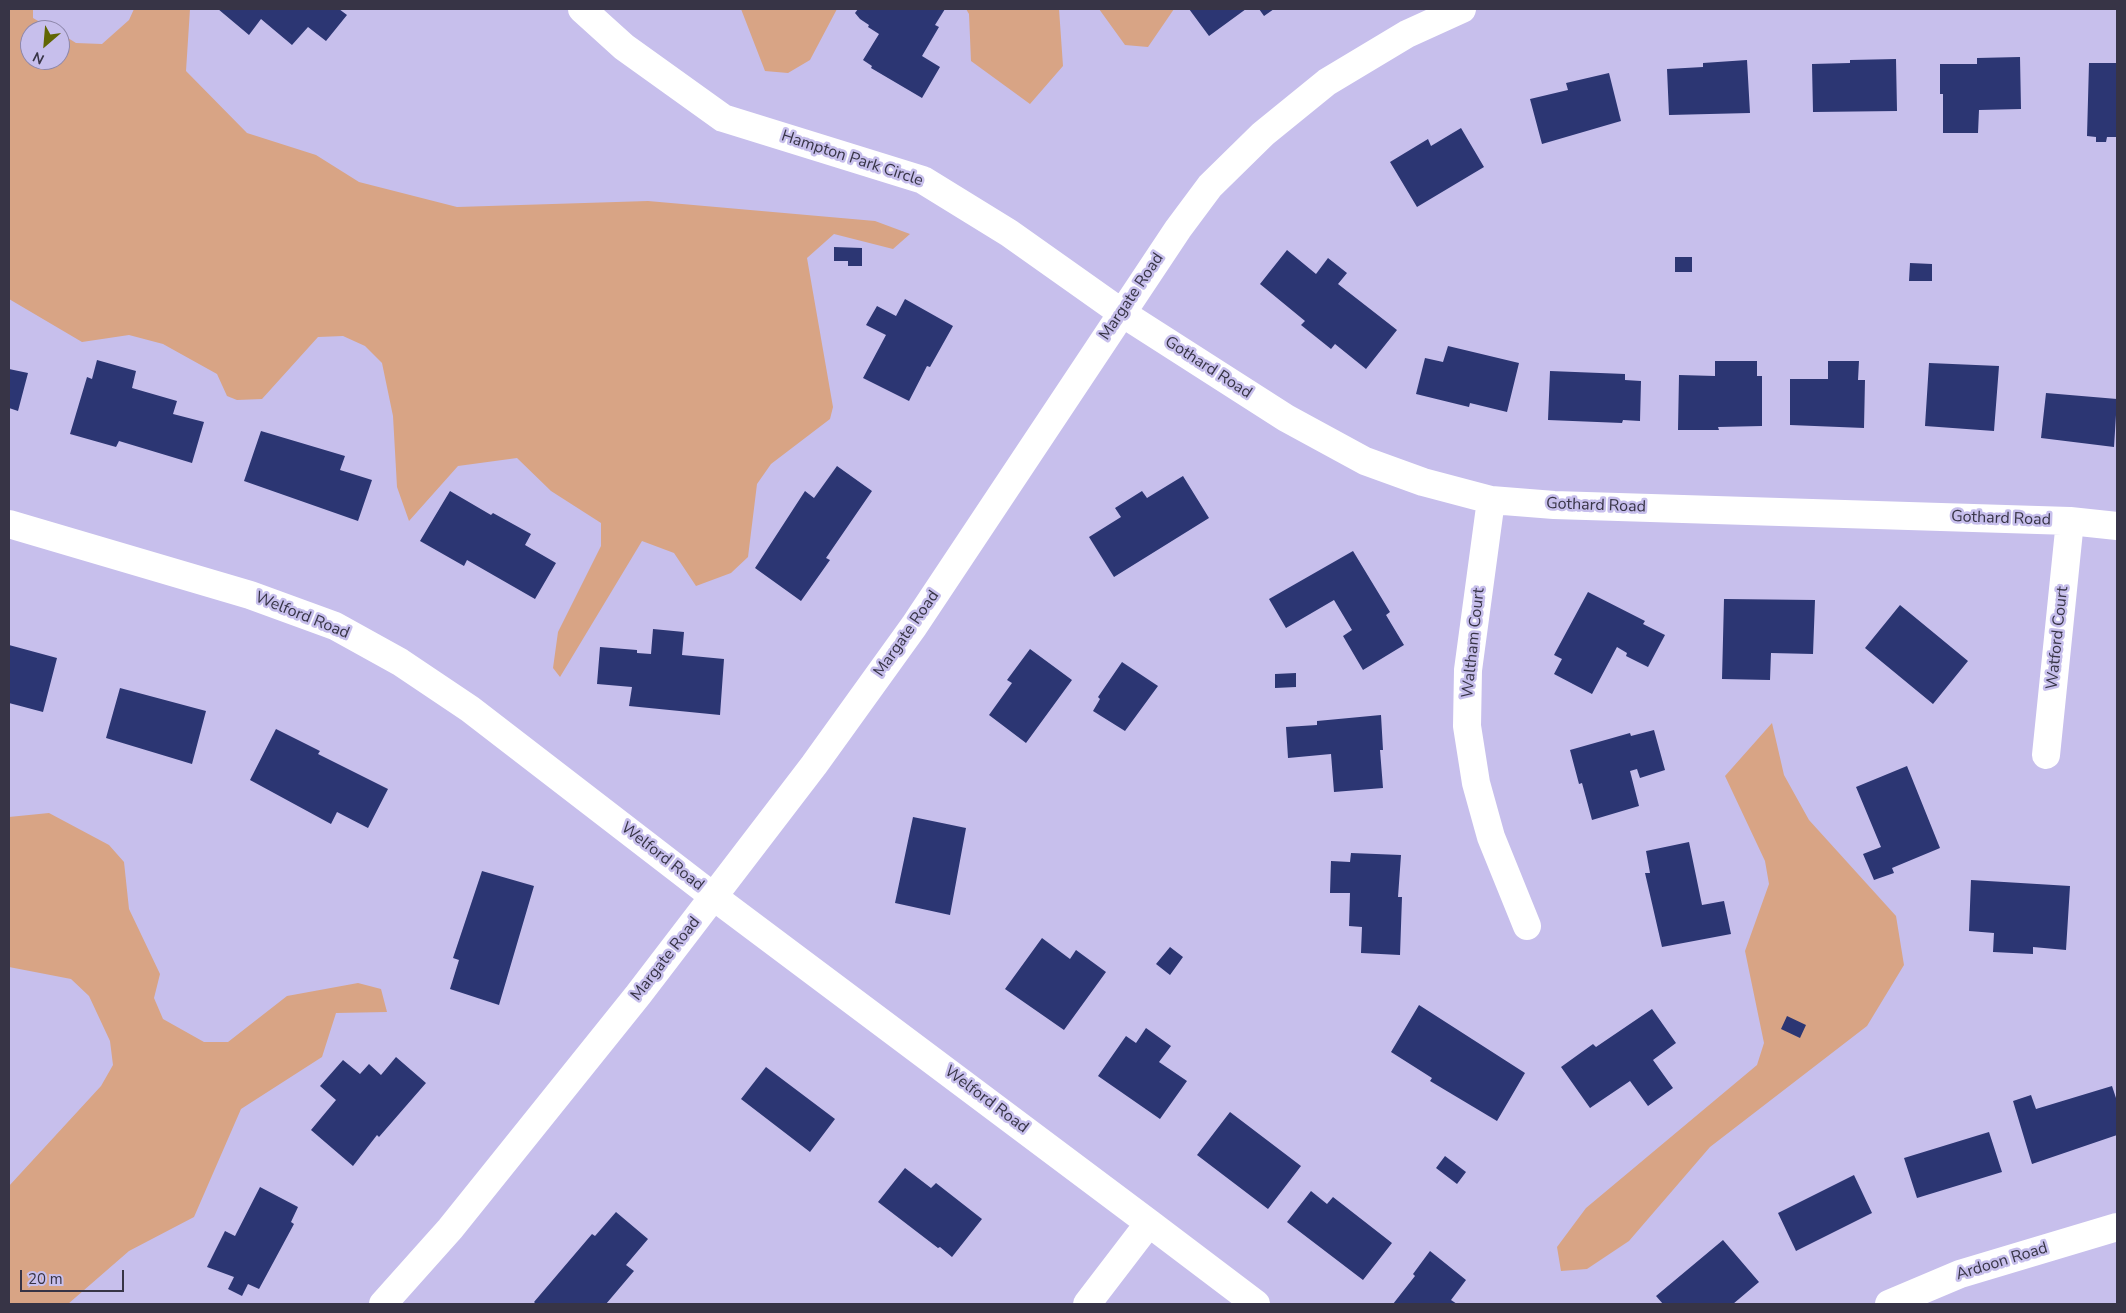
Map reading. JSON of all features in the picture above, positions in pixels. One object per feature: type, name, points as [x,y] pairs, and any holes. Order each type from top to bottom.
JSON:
[{"type":"street","name":"Hampton Park Circle","points":[[582,9],[624,47],[722,118],[923,180],[1009,233],[1122,313]]},
{"type":"street","name":"Margate Road","points":[[383,1304],[450,1229],[638,995],[814,766],[914,626],[1178,229],[1210,186],[1263,134],[1327,82],[1408,34],[1462,9]]},
{"type":"street","name":"Gothard Road","points":[[1122,313],[1286,418],[1365,461],[1423,482],[1491,500],[1564,506],[2070,521],[2117,526]]},
{"type":"street","name":"Waltham Court","points":[[1491,500],[1468,670],[1467,726],[1476,783],[1491,837],[1526,926]]},
{"type":"street","name":"Watford Court","points":[[2046,755],[2070,521]]},
{"type":"street","name":"Welford Road","points":[[9,524],[250,595],[336,626],[400,662],[470,709],[714,897],[1256,1304]]},
{"type":"street","points":[[1087,1304],[1150,1223]]},
{"type":"street","name":"Ardoon Road","points":[[1889,1304],[1960,1274],[2117,1227]]},
{"type":"shaded area","points":[[9,9],[33,9],[33,18],[36,20],[20,20],[20,70],[70,70],[70,39],[76,43],[102,44],[129,20],[134,9],[190,9],[186,71],[247,133],[316,155],[359,182],[457,207],[648,201],[875,221],[910,234],[893,249],[834,234],[807,258],[833,407],[830,419],[771,464],[757,484],[748,557],[731,573],[696,586],[674,553],[642,541],[560,677],[553,668],[558,632],[601,546],[601,523],[551,491],[517,458],[458,466],[409,521],[397,487],[393,416],[382,363],[365,346],[343,336],[318,337],[262,399],[237,400],[227,396],[217,374],[163,344],[129,335],[82,342],[9,299]]},
{"type":"shaded area","points":[[741,9],[837,9],[810,60],[788,73],[765,71]]},
{"type":"shaded area","points":[[966,9],[1059,9],[1063,66],[1030,104],[971,61],[969,14]]},
{"type":"shaded area","points":[[1099,9],[1174,9],[1148,47],[1125,45]]},
{"type":"shaded area","points":[[1772,723],[1784,775],[1809,820],[1896,916],[1904,965],[1867,1026],[1710,1147],[1629,1241],[1587,1269],[1561,1271],[1557,1247],[1586,1208],[1757,1065],[1764,1043],[1745,951],[1769,884],[1765,861],[1725,776]]},
{"type":"shaded area","points":[[49,813],[109,845],[124,862],[129,909],[160,974],[154,998],[163,1019],[204,1042],[228,1042],[287,996],[358,983],[381,989],[387,1012],[336,1013],[322,1057],[241,1109],[194,1217],[129,1251],[68,1304],[9,1304],[9,1186],[101,1086],[113,1065],[110,1041],[89,996],[71,979],[9,967],[9,817]]},
{"type":"building","points":[[218,9],[339,9],[347,15],[326,41],[308,27],[292,45],[261,19],[249,35]]},
{"type":"building","points":[[858,9],[945,9],[935,25],[939,27],[922,56],[940,67],[922,98],[871,68],[872,66],[863,60],[879,34],[860,19],[855,13]]},
{"type":"building","points":[[1189,9],[1246,9],[1209,36]]},
{"type":"building","points":[[1259,9],[1274,9],[1264,16]]},
{"type":"building","points":[[2020,57],[2021,109],[1979,110],[1978,133],[1943,133],[1943,94],[1940,94],[1940,64],[1977,64],[1977,58]]},
{"type":"building","points":[[1896,59],[1897,111],[1813,112],[1812,64],[1850,63],[1850,60]]},
{"type":"building","points":[[1747,60],[1750,113],[1669,115],[1667,69],[1703,67],[1703,63]]},
{"type":"building","points":[[2089,63],[2117,63],[2117,137],[2107,137],[2106,142],[2096,142],[2096,137],[2087,136]]},
{"type":"building","points":[[1609,73],[1621,121],[1542,144],[1530,99],[1568,90],[1566,83]]},
{"type":"building","points":[[1461,128],[1484,167],[1417,207],[1390,162],[1428,139],[1431,146]]},
{"type":"building","points":[[834,247],[862,248],[862,266],[848,266],[848,261],[834,261]]},
{"type":"building","points":[[1287,250],[1316,274],[1328,258],[1347,273],[1338,284],[1397,330],[1366,369],[1335,344],[1331,349],[1301,325],[1305,321],[1260,284]]},
{"type":"building","points":[[1675,257],[1692,257],[1692,272],[1675,272]]},
{"type":"building","points":[[1910,263],[1932,264],[1932,281],[1909,281]]},
{"type":"building","points":[[905,299],[953,326],[930,367],[927,366],[909,401],[863,378],[886,335],[866,325],[877,306],[896,316]]},
{"type":"building","points":[[1448,346],[1519,363],[1507,412],[1470,403],[1469,407],[1416,394],[1425,358],[1443,362]]},
{"type":"building","points":[[97,360],[136,371],[132,388],[177,401],[173,414],[204,422],[192,463],[119,441],[116,447],[70,434],[87,377],[92,379]]},
{"type":"building","points":[[1715,361],[1757,361],[1757,376],[1762,376],[1762,426],[1718,427],[1719,430],[1678,430],[1679,375],[1715,376]]},
{"type":"building","points":[[1828,361],[1859,361],[1858,380],[1865,380],[1864,428],[1790,425],[1790,379],[1828,379]]},
{"type":"building","points":[[1929,363],[1999,366],[1994,431],[1925,426]]},
{"type":"building","points":[[9,369],[28,373],[18,411],[9,408]]},
{"type":"building","points":[[1550,371],[1625,374],[1625,380],[1641,381],[1640,421],[1623,420],[1622,423],[1548,420]]},
{"type":"building","points":[[2046,393],[2117,399],[2114,447],[2041,438]]},
{"type":"building","points":[[261,431],[345,456],[340,470],[372,480],[358,521],[244,481]]},
{"type":"building","points":[[837,466],[872,491],[826,558],[830,560],[801,601],[755,568],[805,491],[814,498]]},
{"type":"building","points":[[1183,476],[1209,518],[1114,577],[1089,537],[1121,517],[1115,508],[1142,491],[1147,498]]},
{"type":"building","points":[[450,491],[491,515],[493,513],[531,534],[525,545],[556,563],[535,599],[467,560],[464,566],[420,541]]},
{"type":"building","points":[[1353,551],[1390,612],[1386,615],[1404,645],[1363,670],[1343,636],[1352,630],[1334,600],[1286,628],[1269,599]]},
{"type":"building","points":[[1588,592],[1645,621],[1643,624],[1665,635],[1648,667],[1626,656],[1627,653],[1617,647],[1592,694],[1554,674],[1562,659],[1554,655]]},
{"type":"building","points":[[1724,599],[1815,600],[1813,654],[1771,653],[1770,680],[1722,679]]},
{"type":"building","points":[[1900,605],[1968,661],[1933,704],[1865,648]]},
{"type":"building","points":[[653,629],[684,632],[682,655],[724,659],[720,715],[629,706],[632,687],[597,684],[600,647],[637,650],[637,653],[651,654]]},
{"type":"building","points":[[9,645],[57,658],[43,712],[9,703]]},
{"type":"building","points":[[1030,649],[1072,680],[1026,743],[989,715],[1012,683],[1007,680]]},
{"type":"building","points":[[1122,662],[1158,686],[1125,731],[1093,711],[1100,699],[1098,697]]},
{"type":"building","points":[[1296,673],[1296,687],[1275,688],[1275,674]]},
{"type":"building","points":[[120,688],[206,711],[192,764],[106,738]]},
{"type":"building","points":[[1381,715],[1383,750],[1380,750],[1383,788],[1334,792],[1331,754],[1288,758],[1286,727],[1317,725],[1317,721]]},
{"type":"building","points":[[276,729],[320,751],[318,754],[388,789],[368,828],[337,812],[331,824],[250,780]]},
{"type":"building","points":[[1654,730],[1665,770],[1640,778],[1637,769],[1630,771],[1639,806],[1592,820],[1582,783],[1579,784],[1570,750],[1630,733],[1631,736]]},
{"type":"building","points":[[1907,766],[1940,848],[1892,868],[1894,873],[1874,880],[1863,854],[1881,847],[1856,787]]},
{"type":"building","points":[[913,817],[966,828],[950,915],[895,903]]},
{"type":"building","points":[[1689,842],[1702,905],[1724,901],[1731,934],[1662,947],[1645,873],[1650,873],[1646,851]]},
{"type":"building","points":[[1351,853],[1401,855],[1398,897],[1402,897],[1400,955],[1361,953],[1362,927],[1349,926],[1350,893],[1330,893],[1331,861],[1350,862]]},
{"type":"building","points":[[482,871],[534,886],[499,1005],[450,989],[459,960],[453,958]]},
{"type":"building","points":[[1971,880],[2070,886],[2066,950],[2033,947],[2033,954],[1993,952],[1994,933],[1969,931]]},
{"type":"building","points":[[1042,938],[1070,959],[1076,950],[1106,972],[1064,1030],[1005,989]]},
{"type":"building","points":[[1170,947],[1183,957],[1170,975],[1156,964]]},
{"type":"building","points":[[1419,1005],[1525,1073],[1497,1121],[1430,1081],[1432,1078],[1391,1052]]},
{"type":"building","points":[[1652,1009],[1676,1043],[1653,1060],[1673,1088],[1648,1106],[1630,1081],[1590,1108],[1561,1067],[1593,1044],[1596,1047]]},
{"type":"building","points":[[1787,1016],[1806,1025],[1800,1038],[1781,1029]]},
{"type":"building","points":[[1146,1028],[1171,1046],[1159,1062],[1187,1081],[1160,1119],[1098,1076],[1126,1036],[1136,1043]]},
{"type":"building","points":[[396,1057],[426,1083],[379,1137],[377,1135],[353,1166],[311,1130],[336,1100],[320,1086],[343,1060],[360,1074],[369,1064],[381,1075]]},
{"type":"building","points":[[766,1067],[835,1119],[810,1152],[741,1099]]},
{"type":"building","points":[[2112,1086],[2117,1101],[2117,1135],[2032,1164],[2013,1101],[2031,1095],[2036,1109]]},
{"type":"building","points":[[1230,1112],[1301,1166],[1268,1209],[1197,1155]]},
{"type":"building","points":[[1989,1132],[2002,1172],[1917,1198],[1904,1158]]},
{"type":"building","points":[[1445,1156],[1466,1172],[1457,1184],[1436,1168]]},
{"type":"building","points":[[905,1168],[931,1188],[936,1183],[982,1219],[952,1257],[878,1202]]},
{"type":"building","points":[[1854,1175],[1872,1213],[1796,1251],[1778,1213]]},
{"type":"building","points":[[260,1187],[298,1207],[291,1222],[294,1224],[259,1289],[248,1284],[242,1296],[228,1289],[234,1277],[207,1267],[225,1231],[235,1236]]},
{"type":"building","points":[[1311,1191],[1327,1204],[1333,1197],[1392,1243],[1363,1280],[1287,1222]]},
{"type":"building","points":[[616,1212],[648,1239],[626,1265],[634,1271],[606,1304],[536,1304],[534,1302],[592,1234],[595,1236]]},
{"type":"building","points":[[1723,1240],[1759,1282],[1733,1304],[1663,1304],[1656,1296]]},
{"type":"building","points":[[1430,1251],[1466,1280],[1451,1300],[1457,1304],[1393,1304],[1415,1276],[1413,1274]]}]
